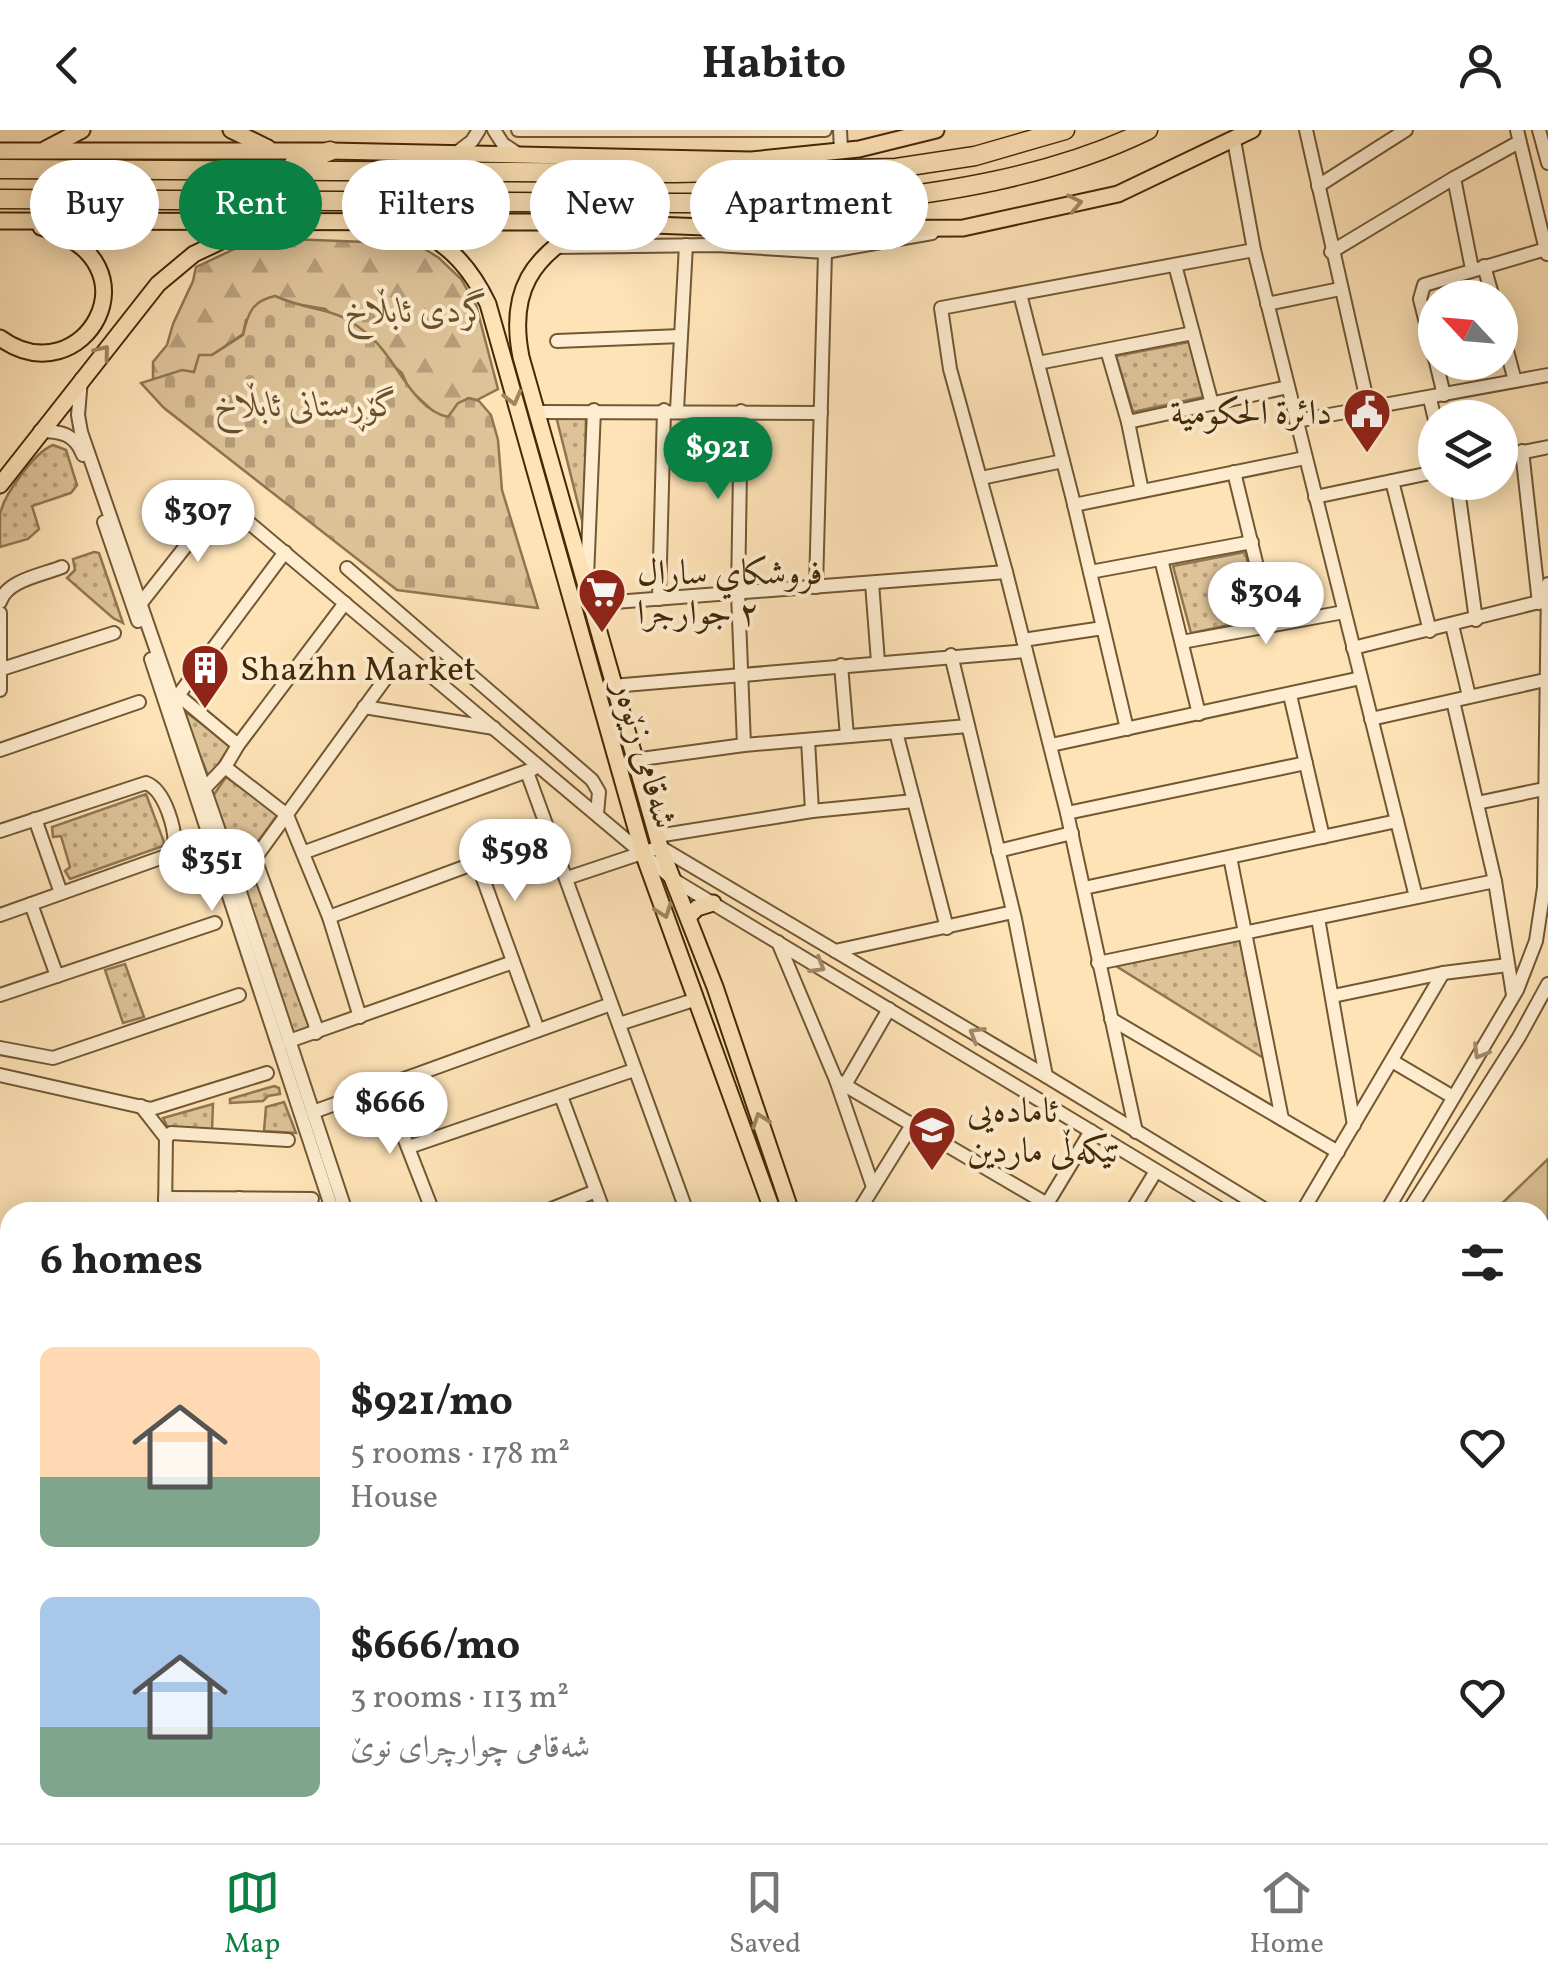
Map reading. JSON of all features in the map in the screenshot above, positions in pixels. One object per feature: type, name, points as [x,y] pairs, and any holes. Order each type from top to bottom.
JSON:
[{"type":"highway","points":[[928,163],[974,156],[1065,130]]},
{"type":"highway","points":[[0,199],[835,204],[918,196],[1012,176],[1123,142],[1148,130]]},
{"type":"highway","points":[[284,160],[330,152]]},
{"type":"highway","points":[[322,162],[690,169]]},
{"type":"highway","points":[[0,169],[179,164]]},
{"type":"main road","points":[[40,152],[82,130]]},
{"type":"main road","points":[[231,130],[276,160]]},
{"type":"main road","points":[[330,152],[751,160],[842,150],[936,130]]},
{"type":"main road","points":[[928,228],[963,228],[1118,194],[1252,130]]},
{"type":"main road","points":[[0,151],[252,160]]},
{"type":"main road","points":[[6,221],[179,223]]},
{"type":"main road","points":[[0,338],[20,350],[40,354],[61,351],[80,341],[93,326],[102,310],[104,290],[100,270],[91,254],[75,239],[6,221]]},
{"type":"main road","points":[[0,484],[158,284],[202,250]]},
{"type":"main road","name":"شەقامی زێوەر","points":[[450,250],[479,284],[488,304],[643,853],[765,1202]]},
{"type":"main road","name":"شەقامی زێوەر","points":[[550,250],[524,285],[516,334],[658,841],[788,1202]]},
{"type":"main road","points":[[534,473],[556,481]]},
{"type":"main road","points":[[688,917],[697,908],[713,903]]},
{"type":"street","points":[[456,154],[472,142],[479,130]]},
{"type":"street","points":[[494,130],[503,144],[520,156]]},
{"type":"street","points":[[518,130],[825,130]]},
{"type":"street","points":[[840,130],[842,150]]},
{"type":"street","points":[[1306,130],[1370,409]]},
{"type":"street","points":[[1318,186],[1406,130]]},
{"type":"street","points":[[1540,130],[1548,163]]},
{"type":"street","points":[[1332,252],[1518,136],[1547,253],[1478,267],[1444,280]]},
{"type":"street","points":[[1234,140],[1254,250],[1416,897]]},
{"type":"street","points":[[1454,178],[1484,280]]},
{"type":"street","points":[[795,250],[825,252],[963,228]]},
{"type":"street","points":[[670,245],[690,245]]},
{"type":"street","points":[[658,598],[686,245]]},
{"type":"street","points":[[1136,1132],[1051,745],[950,370],[941,308],[1254,250]]},
{"type":"street","points":[[816,588],[825,252]]},
{"type":"street","points":[[1175,265],[1212,404]]},
{"type":"street","points":[[1267,304],[1340,288]]},
{"type":"street","points":[[1020,294],[1127,729]]},
{"type":"street","points":[[1038,363],[1193,333]]},
{"type":"street","points":[[556,340],[681,336]]},
{"type":"street","points":[[1107,350],[1128,422],[1142,491]]},
{"type":"street","points":[[1296,421],[1548,375]]},
{"type":"street","points":[[82,379],[78,415],[81,432],[330,1202]]},
{"type":"street","points":[[1436,380],[1437,400]]},
{"type":"street","points":[[1128,422],[1288,387]]},
{"type":"street","points":[[594,410],[588,599],[816,588],[1006,572]]},
{"type":"street","points":[[742,411],[738,593],[744,745]]},
{"type":"street","points":[[536,412],[820,412]]},
{"type":"street","points":[[40,431],[67,434],[80,449],[136,603],[177,698],[204,790],[343,1202]]},
{"type":"street","points":[[1518,452],[1548,446]]},
{"type":"street","points":[[1392,1202],[1513,995],[1530,961],[1542,914],[1546,742],[1543,601],[1522,451]]},
{"type":"street","points":[[1074,505],[1306,458]]},
{"type":"street","points":[[981,478],[1064,462]]},
{"type":"street","points":[[1234,472],[1271,624]]},
{"type":"street","points":[[1315,497],[1418,476]]},
{"type":"street","points":[[1392,481],[1430,630]]},
{"type":"street","points":[[136,603],[222,500],[494,728],[534,769],[597,814],[674,880],[1207,1202]]},
{"type":"street","points":[[1459,500],[1476,620]]},
{"type":"street","points":[[1090,572],[1252,542]]},
{"type":"street","points":[[177,698],[285,552]]},
{"type":"street","points":[[1161,559],[1199,714]]},
{"type":"street","points":[[0,602],[10,587],[62,567]]},
{"type":"street","points":[[347,568],[592,780],[599,792],[597,814]]},
{"type":"street","points":[[872,584],[878,662]]},
{"type":"street","points":[[1543,601],[1548,584]]},
{"type":"street","points":[[1353,648],[1543,601]]},
{"type":"street","points":[[204,790],[226,767],[238,745],[345,603]]},
{"type":"street","points":[[1182,642],[1344,612]]},
{"type":"street","points":[[0,613],[0,690]]},
{"type":"street","points":[[1452,626],[1469,696]]},
{"type":"street","points":[[612,686],[950,655],[1024,646],[1103,628]]},
{"type":"street","points":[[2,669],[114,633]]},
{"type":"street","points":[[237,883],[404,653]]},
{"type":"street","points":[[950,655],[1013,912],[1046,1076]]},
{"type":"street","points":[[841,665],[847,736]]},
{"type":"street","points":[[1051,745],[1360,678]]},
{"type":"street","points":[[1371,719],[1544,680]]},
{"type":"street","points":[[1290,695],[1323,838]]},
{"type":"street","points":[[177,698],[238,745]]},
{"type":"street","points":[[1453,700],[1496,881],[1513,995]]},
{"type":"street","points":[[0,750],[139,702]]},
{"type":"street","points":[[364,707],[494,728]]},
{"type":"street","points":[[634,760],[744,745],[968,726]]},
{"type":"street","points":[[896,732],[946,928]]},
{"type":"street","points":[[808,740],[812,811]]},
{"type":"street","points":[[1067,814],[1306,762]]},
{"type":"street","points":[[226,767],[288,815],[329,917],[360,1017]]},
{"type":"street","points":[[534,769],[551,835],[683,1202]]},
{"type":"street","points":[[305,852],[534,769]]},
{"type":"street","points":[[0,831],[146,784],[159,792],[174,834],[171,854],[0,915]]},
{"type":"street","points":[[1477,803],[1544,790]]},
{"type":"street","points":[[567,878],[643,853],[658,841],[812,811],[914,801]]},
{"type":"street","points":[[35,819],[61,893]]},
{"type":"street","points":[[1084,888],[1397,821]]},
{"type":"street","points":[[998,851],[1072,834]]},
{"type":"street","points":[[329,917],[551,835]]},
{"type":"street","points":[[658,841],[1249,1202]]},
{"type":"street","points":[[1230,857],[1282,1120]]},
{"type":"street","points":[[255,859],[316,1033]]},
{"type":"street","points":[[477,862],[538,1030]]},
{"type":"street","points":[[1098,963],[1496,881]]},
{"type":"street","points":[[730,914],[742,894]]},
{"type":"street","points":[[31,904],[57,976]]},
{"type":"street","points":[[836,951],[1013,912]]},
{"type":"street","points":[[1318,918],[1354,1125]]},
{"type":"street","points":[[0,995],[215,923]]},
{"type":"street","points":[[778,942],[840,1083],[873,1187]]},
{"type":"street","points":[[288,1041],[513,962]]},
{"type":"street","points":[[1333,996],[1442,973],[1508,965]]},
{"type":"street","points":[[1308,1202],[1442,973]]},
{"type":"street","points":[[1414,1202],[1520,1036],[1548,984]]},
{"type":"street","points":[[0,1048],[54,1058],[239,995]]},
{"type":"street","points":[[619,1024],[697,1000]]},
{"type":"street","points":[[313,1112],[610,1004]]},
{"type":"street","points":[[840,1083],[889,1009]]},
{"type":"street","points":[[1111,1019],[1338,1152]]},
{"type":"street","points":[[1392,1060],[1453,1097]]},
{"type":"street","points":[[409,1147],[634,1070]]},
{"type":"street","points":[[0,1075],[151,1109],[267,1073]]},
{"type":"street","points":[[840,1083],[1034,1202]]},
{"type":"street","points":[[384,1086],[429,1202]]},
{"type":"street","points":[[561,1096],[600,1202]]},
{"type":"street","points":[[141,1106],[166,1138],[165,1202]]},
{"type":"street","points":[[864,1202],[912,1125]]},
{"type":"street","points":[[1048,1202],[1092,1132]]},
{"type":"street","points":[[166,1138],[173,1133],[288,1140]]},
{"type":"street","points":[[1137,1202],[1156,1171]]},
{"type":"street","points":[[569,1202],[596,1191]]},
{"type":"street","points":[[165,1198],[195,1202]]},
{"type":"street","points":[[288,1202],[312,1199]]},
{"type":"green space","name":"گردی ئابڵاخ","points":[[322,240],[342,241],[342,250],[426,250],[461,279],[476,305],[498,389],[477,400],[468,398],[448,417],[436,414],[409,389],[402,373],[325,309],[290,303],[246,320],[243,334],[194,372],[153,379],[153,362],[167,345],[196,267],[232,250],[322,250]]},
{"type":"green space","name":"گۆڕستانی ئابڵاخ","points":[[275,296],[337,315],[360,328],[383,350],[416,396],[436,413],[448,417],[458,403],[469,398],[479,401],[491,415],[498,440],[502,490],[538,608],[397,590],[164,408],[141,383],[182,370],[194,372],[199,355],[212,355],[243,335],[252,309]]},
{"type":"green space","points":[[1189,342],[1203,397],[1133,412],[1116,356]]},
{"type":"green space","points":[[556,416],[586,416],[584,528]]},
{"type":"green space","points":[[53,445],[66,450],[77,485],[71,493],[32,506],[39,529],[28,539],[0,547],[0,515],[7,497],[29,465]]},
{"type":"green space","points":[[1245,552],[1263,618],[1191,633],[1173,566]]},
{"type":"green space","points":[[99,553],[123,623],[67,578],[75,570],[73,559]]},
{"type":"green space","points":[[187,713],[231,745],[209,778],[185,718]]},
{"type":"green space","points":[[226,777],[278,814],[237,870],[213,796]]},
{"type":"green space","points":[[146,794],[163,846],[70,879],[65,871],[70,867],[61,836],[53,837],[52,827]]},
{"type":"green space","points":[[255,872],[311,1028],[293,1033],[243,889]]},
{"type":"green space","points":[[1240,940],[1265,1059],[1116,966]]},
{"type":"green space","points":[[125,964],[144,1017],[123,1023],[105,970]]},
{"type":"green space","points":[[274,1086],[280,1094],[263,1101],[230,1103],[230,1099]]},
{"type":"green space","points":[[284,1102],[296,1133],[264,1131],[266,1107]]},
{"type":"green space","points":[[213,1104],[212,1130],[168,1128],[163,1118]]},
{"type":"green space","points":[[1548,1159],[1548,1202],[1503,1202]]},
{"type":"place","name":"دائرة الحكومية","points":[[1367,454]]},
{"type":"place","name":"فروشكاي سارال ٢ جوارجرا","points":[[602,634]]},
{"type":"place","name":"Shazhn Market","points":[[205,710]]},
{"type":"place","name":"ئامادەیی تێکەڵی ماردین","points":[[932,1172]]}]
